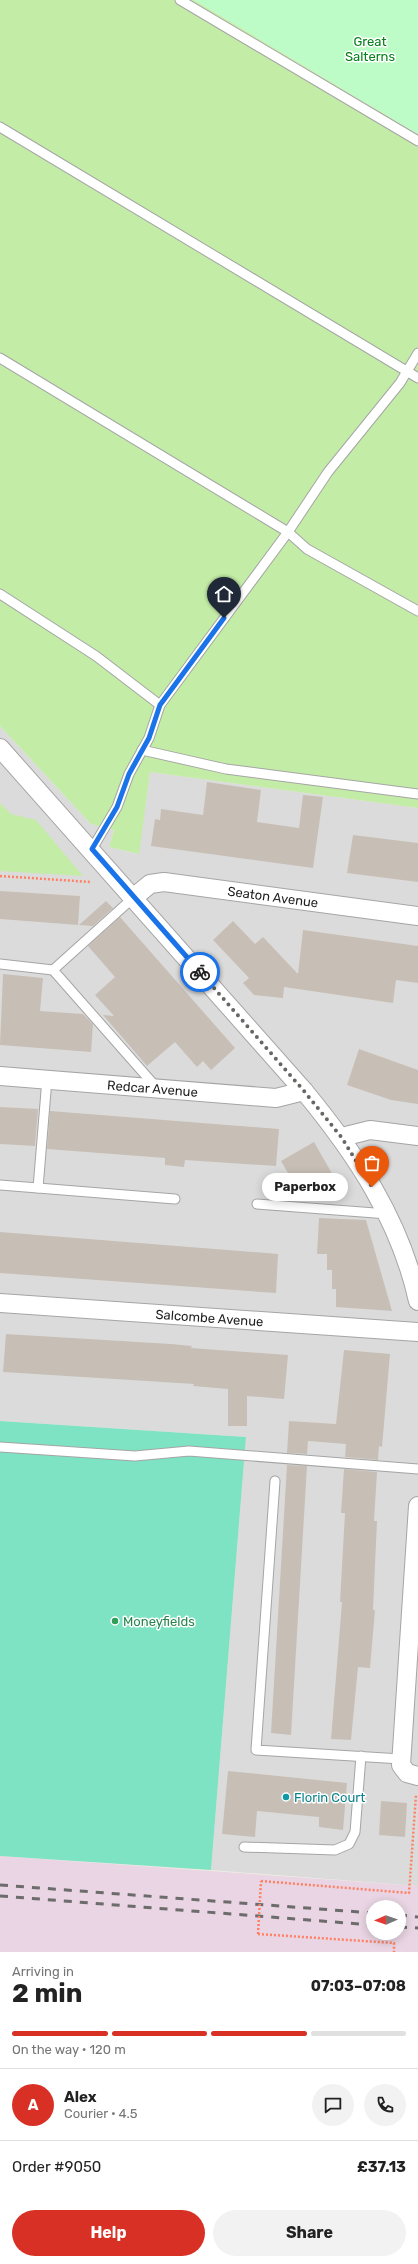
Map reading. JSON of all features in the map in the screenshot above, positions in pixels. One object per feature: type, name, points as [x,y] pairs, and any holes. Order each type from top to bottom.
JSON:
[{"type":"street","points":[[0,748],[92,849],[133,898],[304,1091],[342,1138],[388,1214],[402,1247],[418,1301]]},
{"type":"street","name":"Seaton Avenue","points":[[133,898],[150,884],[164,882],[418,916]]},
{"type":"street","name":"Redcar Avenue","points":[[0,1076],[276,1098],[304,1091]]},
{"type":"street","points":[[342,1138],[370,1130],[418,1136]]},
{"type":"street","name":"Salcombe Avenue","points":[[0,1303],[418,1332]]},
{"type":"street","points":[[417,1776],[407,1773],[400,1765],[417,1560],[418,1506]]},
{"type":"lane","points":[[180,0],[418,141]]},
{"type":"lane","points":[[0,127],[418,378]]},
{"type":"lane","points":[[92,849],[117,807],[129,774],[149,738],[160,705],[288,532],[328,472],[407,371],[418,352]]},
{"type":"lane","points":[[0,358],[288,532],[307,549],[418,611]]},
{"type":"lane","points":[[0,594],[96,656],[160,705]]},
{"type":"lane","points":[[142,750],[226,769],[418,794]]},
{"type":"lane","points":[[53,970],[133,898]]},
{"type":"lane","points":[[0,964],[53,970],[157,1088]]},
{"type":"lane","points":[[38,1188],[47,1079]]},
{"type":"lane","points":[[0,1185],[175,1199]]},
{"type":"lane","points":[[257,1204],[388,1214]]},
{"type":"lane","points":[[0,1447],[135,1456],[189,1451],[418,1469]]},
{"type":"lane","points":[[275,1481],[256,1750],[401,1759]]},
{"type":"lane","points":[[244,1846],[335,1850],[349,1844],[355,1832],[361,1756]]},
{"type":"path","points":[[0,876],[89,883],[113,874]]},
{"type":"path","points":[[394,1952],[394,1944],[258,1934],[262,1880],[409,1893],[417,1776]]},
{"type":"shaded area","points":[[0,726],[91,824],[114,830],[109,847],[138,854],[150,772],[418,808],[418,1886],[211,1870],[246,1437],[0,1421]]},
{"type":"shaded area","points":[[0,1856],[418,1886],[418,1952],[0,1952]]},
{"type":"green space","points":[[0,0],[194,0],[418,134],[418,808],[150,772],[139,854],[109,847],[114,830],[91,824],[0,726]]},
{"type":"green space","name":"Great Salterns","points":[[194,0],[418,0],[418,134]]},
{"type":"green space","points":[[0,803],[11,814],[36,820],[83,876],[0,871]]},
{"type":"green space","name":"Moneyfields","points":[[0,1421],[246,1437],[211,1870],[0,1856]]},
{"type":"building","points":[[207,782],[261,790],[257,822],[299,828],[303,795],[323,797],[313,868],[151,846],[155,819],[160,820],[161,809],[203,815]]},
{"type":"building","points":[[353,835],[418,843],[418,882],[347,873]]},
{"type":"building","points":[[0,891],[80,896],[78,925],[0,919]]},
{"type":"building","points":[[106,901],[113,908],[93,926],[79,925]]},
{"type":"building","points":[[120,917],[235,1048],[211,1070],[203,1061],[197,1067],[175,1042],[147,1066],[103,1015],[114,1016],[95,995],[115,977],[88,946]]},
{"type":"building","points":[[233,921],[255,944],[263,937],[298,974],[303,930],[418,946],[418,983],[396,980],[393,1003],[284,987],[283,998],[254,995],[243,983],[249,978],[213,940]]},
{"type":"building","points":[[3,974],[43,978],[40,1011],[83,1014],[93,1024],[91,1052],[0,1045]]},
{"type":"building","points":[[359,1049],[418,1070],[418,1104],[391,1100],[347,1085]]},
{"type":"building","points":[[0,1107],[38,1109],[35,1146],[0,1144]]},
{"type":"building","points":[[50,1111],[279,1129],[276,1166],[185,1160],[184,1167],[165,1165],[165,1158],[47,1149]]},
{"type":"building","points":[[314,1142],[334,1177],[302,1197],[281,1161]]},
{"type":"building","points":[[319,1218],[366,1220],[392,1311],[336,1307],[336,1289],[332,1289],[332,1270],[327,1270],[327,1254],[317,1254]]},
{"type":"building","points":[[0,1232],[278,1254],[276,1293],[0,1273]]},
{"type":"building","points":[[6,1334],[171,1344],[192,1346],[191,1348],[288,1355],[284,1399],[247,1396],[247,1426],[228,1426],[228,1389],[193,1386],[194,1384],[3,1372]]},
{"type":"building","points":[[344,1350],[390,1354],[382,1447],[379,1446],[378,1460],[345,1457],[346,1444],[308,1441],[307,1454],[287,1453],[289,1421],[336,1424]]},
{"type":"building","points":[[287,1465],[307,1466],[291,1735],[271,1733]]},
{"type":"building","points":[[344,1469],[377,1472],[374,1521],[377,1521],[373,1610],[375,1610],[370,1668],[358,1667],[351,1740],[331,1739],[342,1602],[340,1602],[345,1513],[341,1513]]},
{"type":"building","name":"Florin Court","points":[[228,1771],[347,1783],[343,1830],[319,1827],[319,1817],[257,1811],[255,1837],[222,1834]]},
{"type":"building","points":[[381,1801],[407,1803],[405,1837],[379,1835]]},
{"type":"railway","points":[[0,1885],[366,1912]]},
{"type":"railway","points":[[0,1896],[366,1924]]},
{"type":"railway","points":[[406,1916],[418,1917]]},
{"type":"railway","points":[[406,1927],[418,1928]]},
{"type":"way so far","points":[[200,972],[304,1091],[342,1138],[372,1187]]},
{"type":"place","name":"Paperbox","points":[[372,1187]]},
{"type":"place","name":"Moneyfields","points":[[115,1621]]},
{"type":"place","name":"Florin Court","points":[[286,1797]]},
{"type":"route","points":[[200,972],[92,849],[117,807],[129,774],[149,738],[160,705],[224,618]]}]
